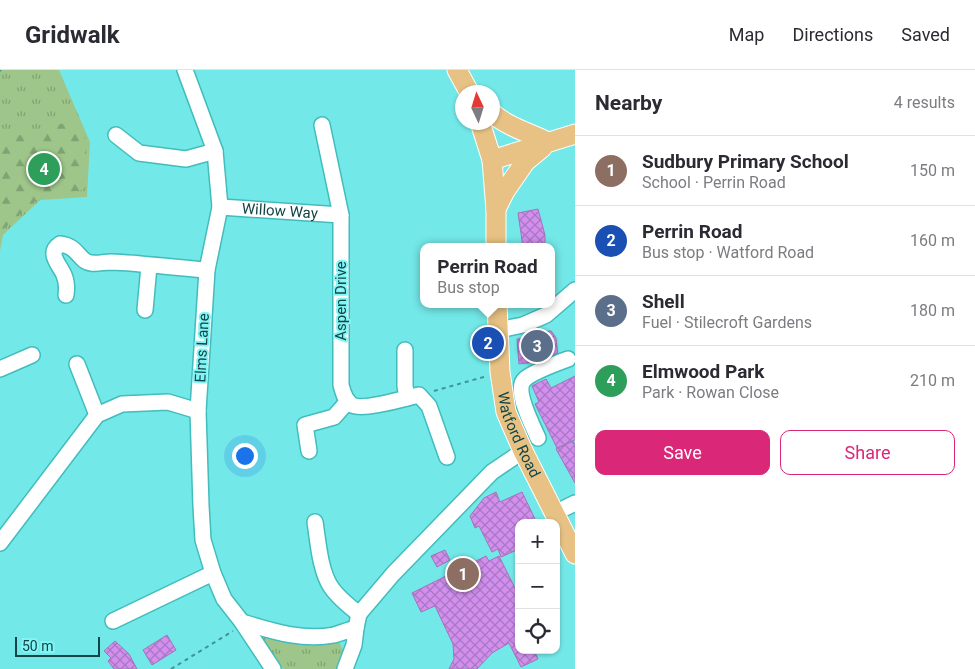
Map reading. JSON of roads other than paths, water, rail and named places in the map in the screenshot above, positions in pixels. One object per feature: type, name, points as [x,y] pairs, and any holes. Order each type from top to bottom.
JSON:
[{"type":"main road","points":[[457,70],[465,85]]},
{"type":"main road","points":[[500,119],[548,142]]},
{"type":"main road","points":[[483,130],[492,160],[496,210],[496,243]]},
{"type":"main road","points":[[492,160],[575,134]]},
{"type":"main road","points":[[496,210],[505,191],[525,162],[548,142]]},
{"type":"main road","name":"Watford Road","points":[[497,308],[500,372],[506,412],[519,418],[524,451],[575,554]]},
{"type":"street","name":"Elms Lane","points":[[185,70],[215,152],[220,207],[207,270],[198,411],[200,506],[203,540],[213,574],[224,600],[242,622],[273,669]]},
{"type":"street","name":"Aspen Drive","points":[[322,126],[342,215],[341,385],[344,398],[348,401]]},
{"type":"street","points":[[116,135],[139,153],[186,159],[215,152]]},
{"type":"street","name":"Willow Way","points":[[220,207],[342,215]]},
{"type":"street","points":[[66,295],[67,285],[65,278],[53,255],[56,246],[60,244],[70,246],[84,260],[92,263],[110,262],[207,270]]},
{"type":"street","points":[[144,310],[149,266]]},
{"type":"street","points":[[555,307],[575,290]]},
{"type":"street","points":[[498,330],[523,325],[546,315],[554,308]]},
{"type":"street","points":[[405,350],[405,386],[413,396],[429,406],[447,457]]},
{"type":"street","points":[[0,369],[32,355]]},
{"type":"street","points":[[538,438],[519,418],[523,401],[523,382],[530,376],[568,359]]},
{"type":"street","points":[[77,364],[97,415]]},
{"type":"street","points":[[309,450],[305,426],[334,417],[348,401],[353,406],[366,408],[413,396]]},
{"type":"street","points":[[0,543],[97,415],[122,404],[168,402],[198,411]]},
{"type":"street","points":[[242,622],[289,635],[310,637],[333,635],[357,621],[393,574],[492,472],[524,451]]},
{"type":"street","points":[[555,514],[575,504]]},
{"type":"street","points":[[315,522],[324,573],[331,587],[350,607],[357,621],[354,645],[345,669]]},
{"type":"street","points":[[113,621],[213,574]]},
{"type":"place","name":"Elmwood Park","points":[[44,169]]},
{"type":"place","name":"Perrin Road","points":[[488,343]]},
{"type":"place","name":"Shell","points":[[537,346]]},
{"type":"place","name":"Sudbury Primary School","points":[[463,574]]}]
